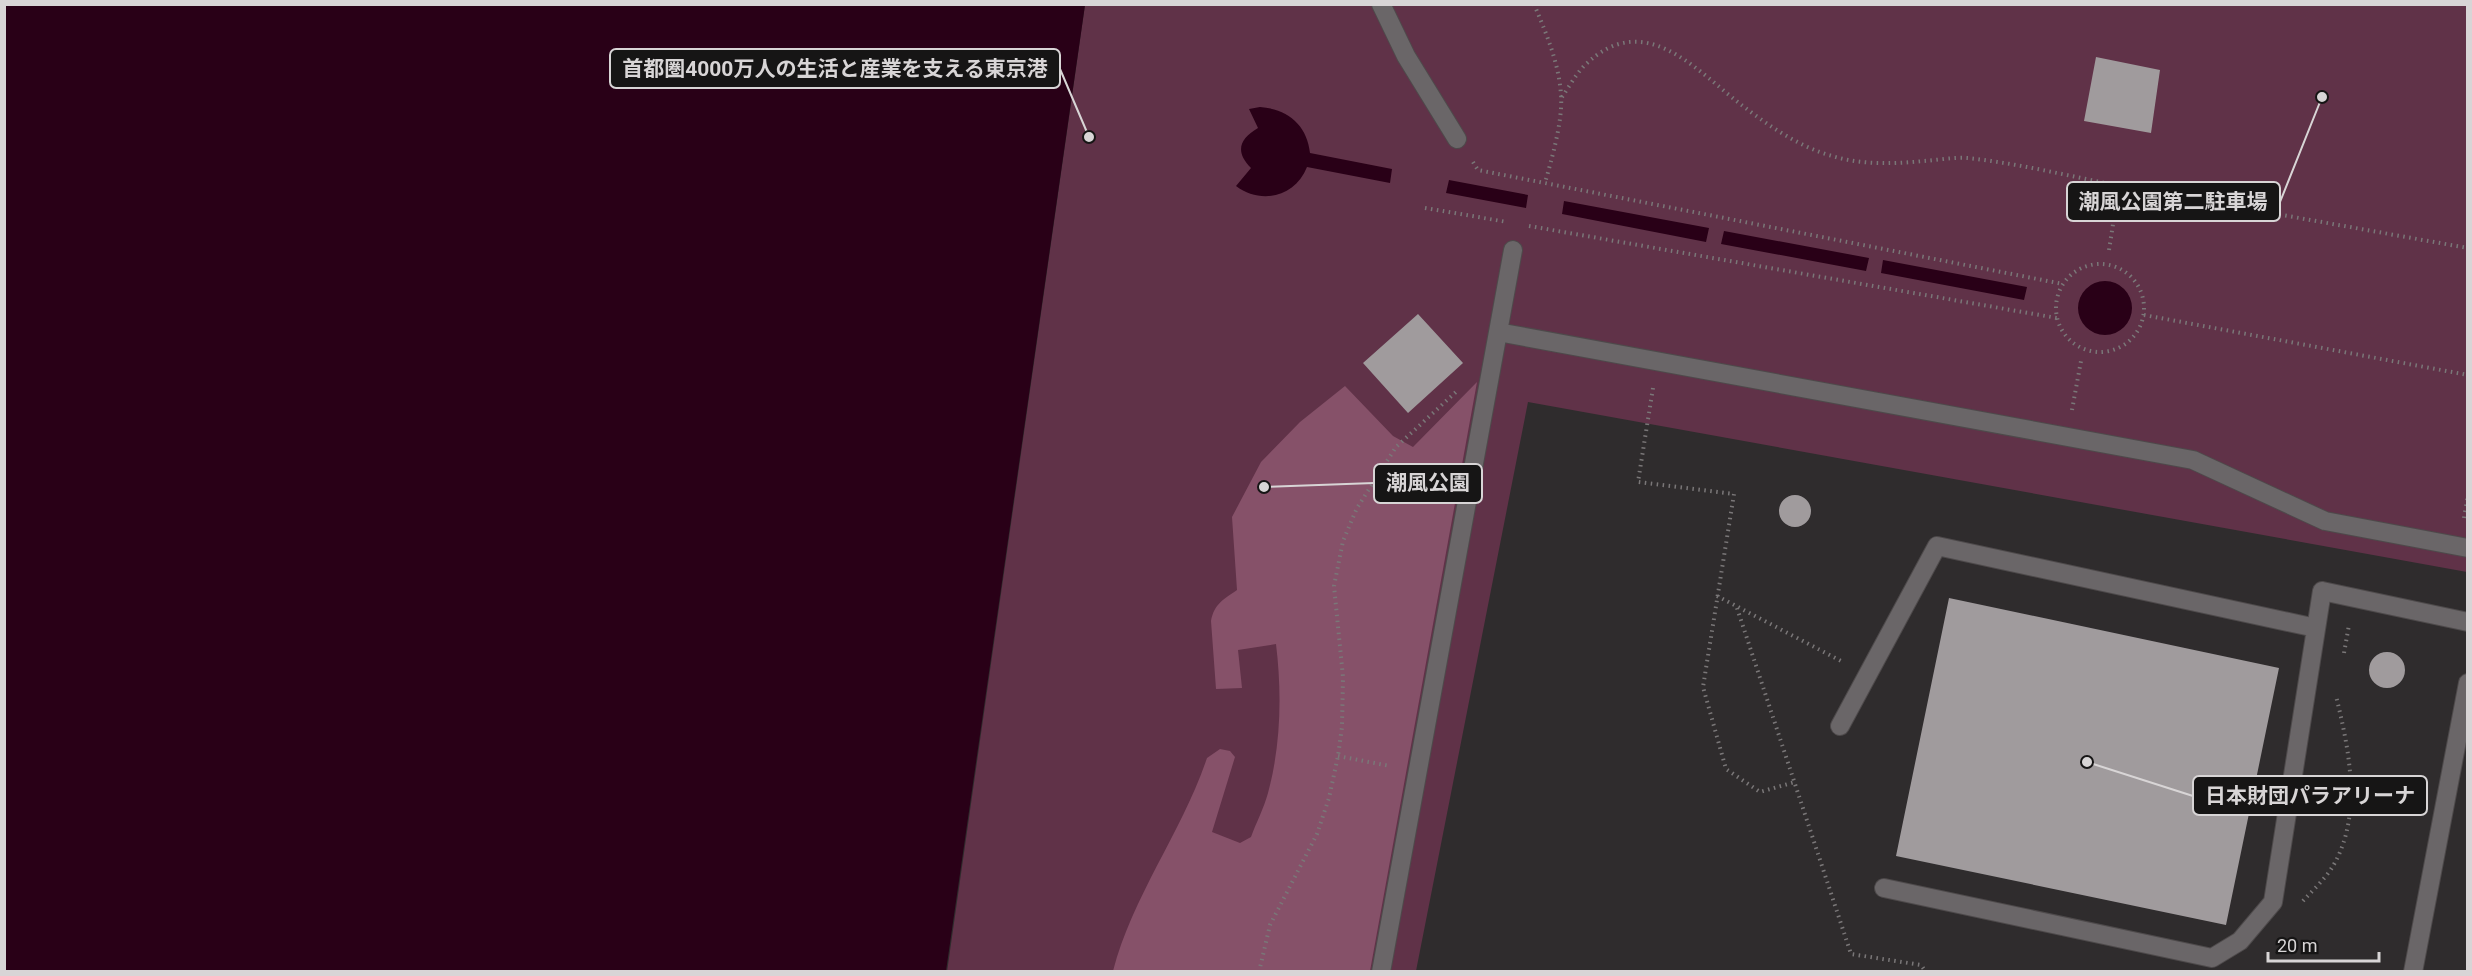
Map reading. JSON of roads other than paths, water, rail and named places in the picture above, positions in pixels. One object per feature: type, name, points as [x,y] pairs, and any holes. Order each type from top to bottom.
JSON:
[{"type":"street","points":[[1381,4],[1406,56],[1457,139]]},
{"type":"street","points":[[1381,972],[1513,250]]},
{"type":"street","points":[[1498,332],[2193,460],[2325,520],[2468,548]]},
{"type":"street","points":[[1840,726],[1937,546],[2316,628]]},
{"type":"street","points":[[1884,888],[2212,958],[2240,941],[2273,902],[2322,591],[2468,622]]},
{"type":"street","points":[[2413,972],[2468,683]]},
{"type":"place","name":"潮風公園第二駐車場","points":[[2322,97]]},
{"type":"place","name":"首都圏4000万人の生活と産業を支える東京港","points":[[1089,137]]},
{"type":"place","name":"潮風公園","points":[[1264,487]]},
{"type":"place","name":"日本財団パラアリーナ","points":[[2087,762]]}]
